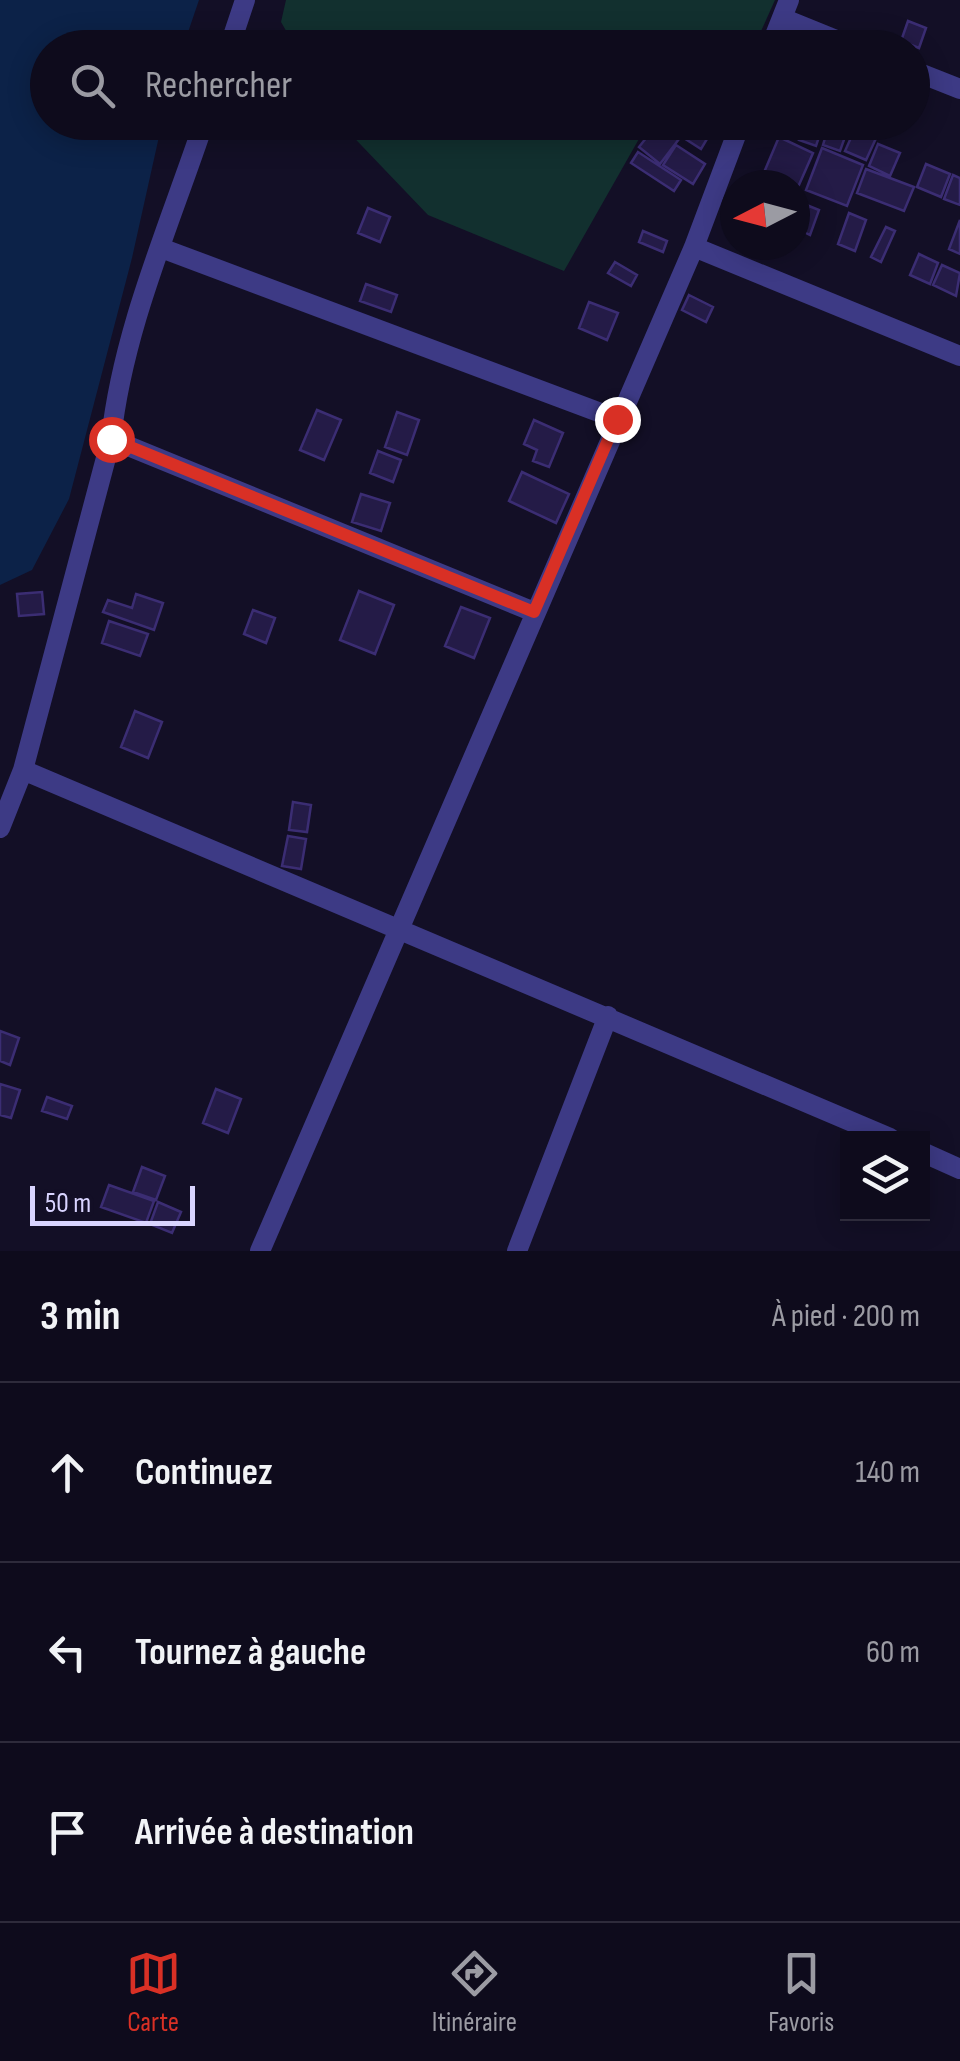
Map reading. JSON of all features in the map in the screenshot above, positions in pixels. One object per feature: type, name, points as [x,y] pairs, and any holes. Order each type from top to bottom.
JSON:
[{"type":"street","points":[[235,30],[244,0]]},
{"type":"street","points":[[786,9],[824,30]]},
{"type":"street","points":[[930,77],[960,89]]},
{"type":"street","points":[[0,828],[24,770],[111,439],[116,389],[134,321],[198,140]]},
{"type":"street","points":[[260,1251],[694,247],[734,140]]},
{"type":"street","points":[[694,247],[960,356]]},
{"type":"street","points":[[161,248],[617,419]]},
{"type":"street","points":[[111,439],[534,612]]},
{"type":"street","points":[[24,770],[874,1131]]},
{"type":"street","points":[[517,1251],[608,1016]]},
{"type":"street","points":[[930,1155],[960,1168]]},
{"type":"green space","points":[[286,0],[775,0],[762,30],[286,30],[281,22]]},
{"type":"green space","points":[[356,140],[638,140],[564,271],[428,215]]},
{"type":"water","points":[[0,0],[199,0],[189,30],[30,30],[30,140],[158,140],[132,258],[69,499],[32,570],[0,585]]},
{"type":"building","points":[[908,21],[926,28],[925,30],[905,30]]},
{"type":"building","points":[[645,140],[678,140],[660,164],[639,147]]},
{"type":"building","points":[[687,140],[706,140],[701,149]]},
{"type":"building","points":[[778,140],[813,153],[806,170],[765,170]]},
{"type":"building","points":[[825,140],[844,140],[840,151],[823,145]]},
{"type":"building","points":[[850,140],[875,140],[866,160],[845,151]]},
{"type":"building","points":[[878,144],[900,153],[890,176],[869,166]]},
{"type":"building","points":[[676,145],[705,164],[693,184],[663,165]]},
{"type":"building","points":[[822,148],[863,165],[847,206],[810,192],[810,180]]},
{"type":"building","points":[[638,152],[681,180],[674,191],[631,163]]},
{"type":"building","points":[[926,164],[950,174],[941,197],[917,187]]},
{"type":"building","points":[[866,169],[914,187],[904,211],[857,193]]},
{"type":"building","points":[[953,175],[960,178],[960,205],[944,199]]},
{"type":"building","points":[[810,206],[819,210],[810,235]]},
{"type":"building","points":[[368,208],[390,217],[380,242],[358,233]]},
{"type":"building","points":[[849,213],[866,220],[855,251],[838,244]]},
{"type":"building","points":[[960,220],[960,254],[949,249]]},
{"type":"building","points":[[886,227],[895,231],[881,262],[871,257]]},
{"type":"building","points":[[643,231],[667,241],[663,252],[639,242]]},
{"type":"building","points":[[919,254],[938,263],[930,284],[910,275]]},
{"type":"building","points":[[615,262],[637,275],[631,286],[608,273]]},
{"type":"building","points":[[942,265],[960,273],[956,296],[933,285]]},
{"type":"building","points":[[366,284],[397,295],[391,312],[360,301]]},
{"type":"building","points":[[689,295],[713,307],[706,322],[682,310]]},
{"type":"building","points":[[589,302],[618,313],[607,340],[579,328]]},
{"type":"building","points":[[317,410],[341,420],[324,460],[300,450]]},
{"type":"building","points":[[397,412],[419,420],[407,455],[385,447]]},
{"type":"building","points":[[534,420],[563,433],[549,467],[533,461],[537,450],[524,444]]},
{"type":"building","points":[[378,451],[401,460],[393,482],[370,473]]},
{"type":"building","points":[[522,472],[569,494],[556,523],[509,501]]},
{"type":"building","points":[[361,494],[390,503],[381,531],[352,522]]},
{"type":"building","points":[[359,591],[394,605],[375,654],[340,640]]},
{"type":"building","points":[[42,592],[44,614],[19,616],[17,594]]},
{"type":"building","points":[[136,594],[163,603],[154,630],[103,612],[108,600],[132,608]]},
{"type":"building","points":[[461,607],[490,618],[474,658],[445,646]]},
{"type":"building","points":[[253,610],[275,618],[266,643],[244,634]]},
{"type":"building","points":[[109,621],[148,634],[140,656],[102,643]]},
{"type":"building","points":[[135,711],[162,722],[148,758],[121,747]]},
{"type":"building","points":[[293,802],[311,805],[307,832],[289,830]]},
{"type":"building","points":[[288,836],[306,839],[301,869],[282,866]]},
{"type":"building","points":[[0,1031],[19,1038],[10,1065],[0,1061]]},
{"type":"building","points":[[0,1084],[20,1090],[11,1118],[0,1115]]},
{"type":"building","points":[[216,1089],[241,1099],[228,1133],[203,1123]]},
{"type":"building","points":[[47,1097],[72,1106],[67,1119],[42,1111]]},
{"type":"building","points":[[142,1167],[165,1176],[156,1200],[133,1192]]},
{"type":"building","points":[[109,1185],[154,1201],[146,1223],[101,1207]]},
{"type":"building","points":[[158,1202],[181,1212],[172,1233],[150,1224]]},
{"type":"route","points":[[111,439],[534,612],[617,419]]}]
